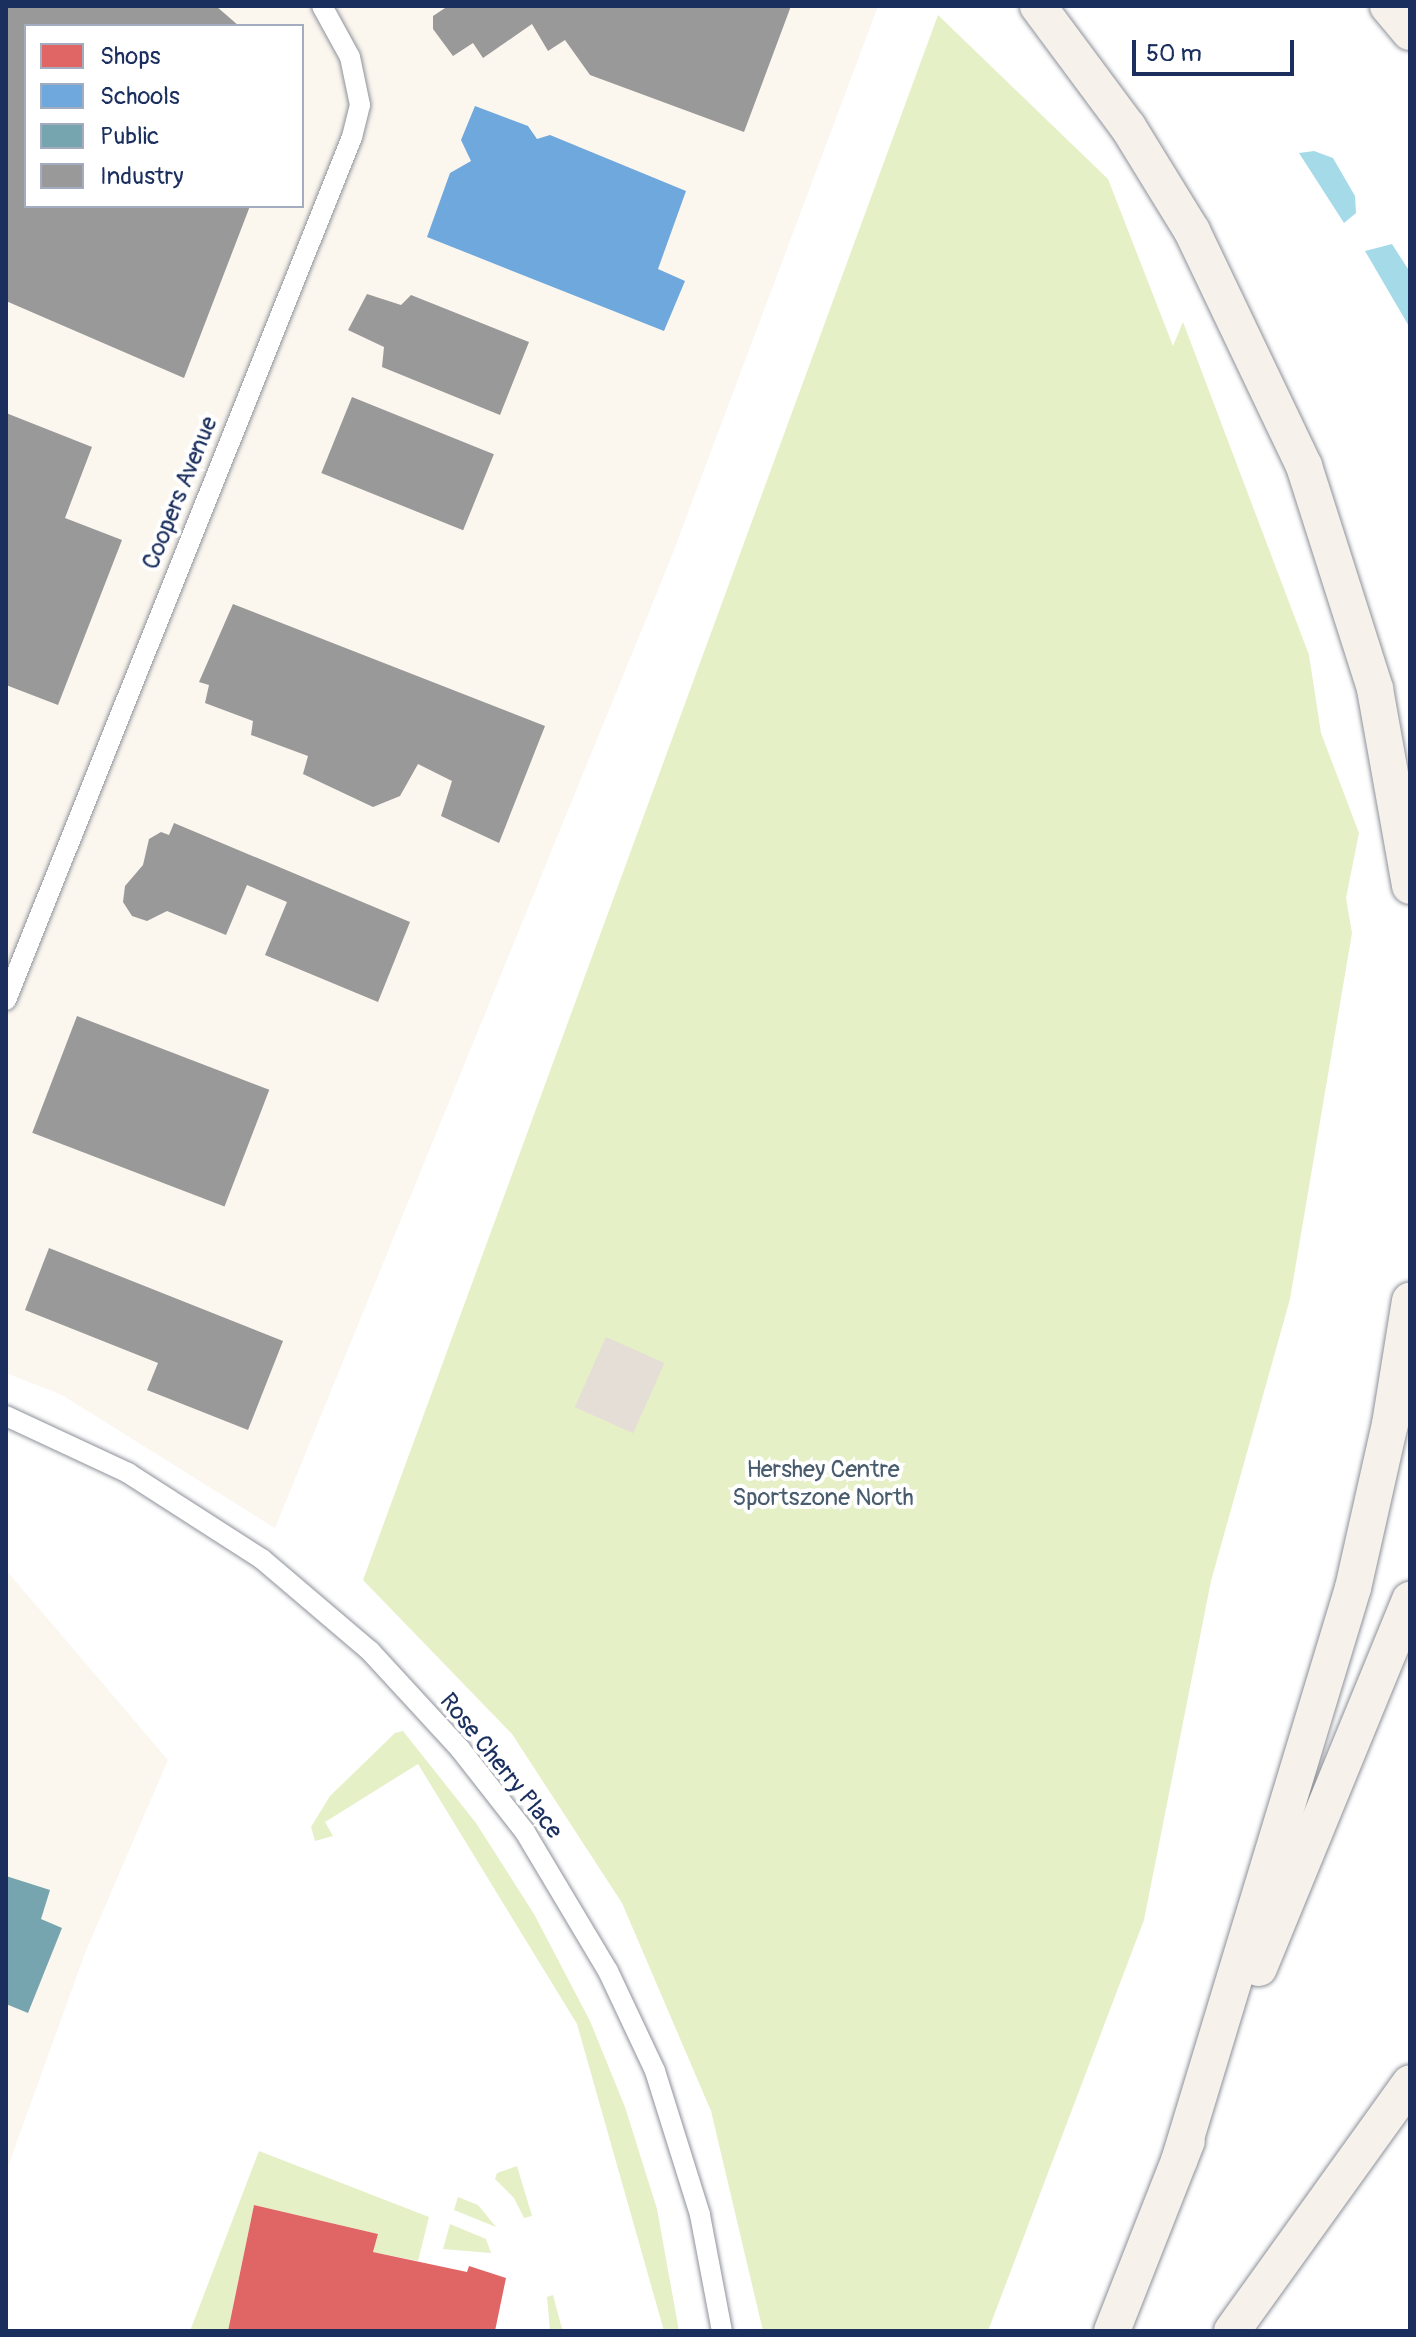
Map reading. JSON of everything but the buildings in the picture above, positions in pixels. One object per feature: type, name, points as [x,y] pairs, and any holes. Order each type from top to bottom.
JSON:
[{"type":"highway","points":[[1038,6],[1128,127],[1192,231],[1298,452],[1340,569],[1375,689],[1410,886]]},
{"type":"highway","points":[[1388,6],[1410,32]]},
{"type":"highway","points":[[1179,2161],[1353,1588],[1390,1424],[1410,1301]]},
{"type":"highway","points":[[1112,2331],[1410,1600]]},
{"type":"highway","points":[[1232,2331],[1410,2083]]},
{"type":"street","name":"Coopers Avenue","points":[[6,1000],[352,137],[360,105],[350,57],[322,6]]},
{"type":"street","name":"Rose Cherry Place","points":[[6,1416],[151,1486],[273,1567],[370,1651],[460,1749],[525,1832],[601,1958],[655,2071],[700,2215],[722,2331]]},
{"type":"shaded area","points":[[6,6],[878,6],[669,563],[275,1528],[62,1395],[6,1373]]},
{"type":"shaded area","points":[[6,1570],[168,1760],[85,1953],[6,2172]]},
{"type":"green space","name":"Hershey Centre Sportszone North","points":[[938,15],[1108,179],[1173,346],[1183,322],[1309,655],[1321,733],[1359,833],[1346,898],[1352,933],[1290,1299],[1211,1581],[1144,1920],[988,2331],[763,2331],[711,2111],[622,1903],[512,1734],[363,1580]]},
{"type":"green space","points":[[403,1731],[476,1823],[534,1914],[590,2021],[625,2107],[657,2209],[679,2331],[664,2331],[577,2024],[418,1764],[325,1822],[333,1836],[315,1841],[311,1827],[330,1796],[395,1733]]},
{"type":"green space","points":[[259,2151],[429,2217],[418,2261],[373,2252],[378,2234],[254,2205],[228,2331],[190,2331]]},
{"type":"green space","points":[[517,2166],[532,2216],[524,2218],[514,2198],[495,2179],[497,2173]]},
{"type":"green space","points":[[458,2197],[478,2205],[496,2227],[454,2210]]},
{"type":"green space","points":[[450,2224],[486,2239],[491,2253],[443,2249]]},
{"type":"green space","points":[[553,2295],[563,2331],[550,2331],[547,2297]]},
{"type":"water","points":[[1314,151],[1333,158],[1355,196],[1356,213],[1344,223],[1299,153]]},
{"type":"water","points":[[1392,244],[1410,272],[1410,328],[1365,251]]}]
